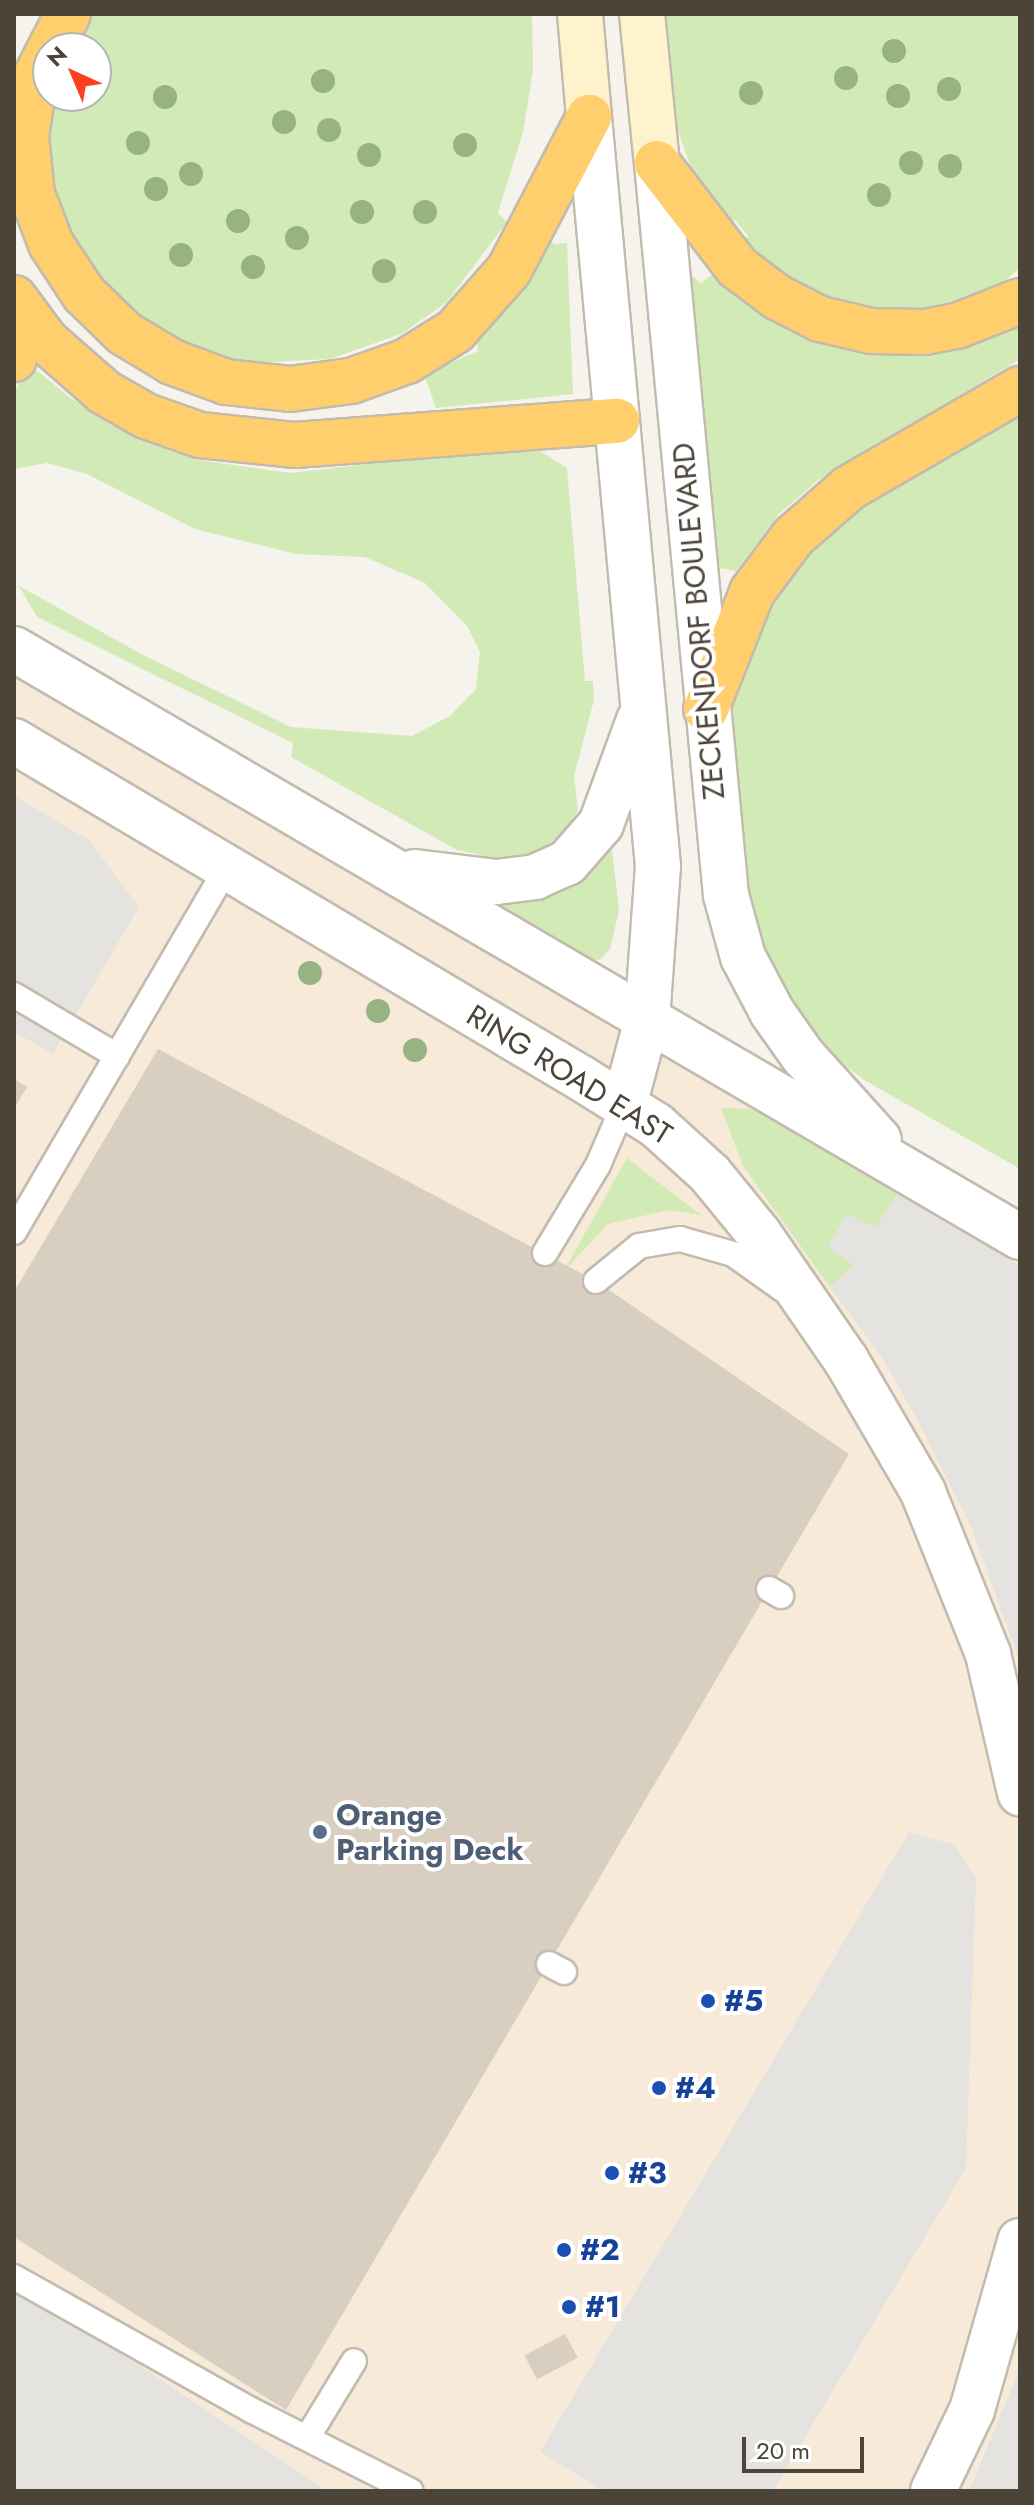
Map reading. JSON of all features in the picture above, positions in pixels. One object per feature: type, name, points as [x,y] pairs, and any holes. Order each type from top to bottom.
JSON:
[{"type":"highway","points":[[68,14],[46,49],[28,108],[27,165],[45,232],[84,294],[124,333],[172,362],[226,382],[290,389],[351,381],[407,361],[455,331],[509,270],[589,117]]},
{"type":"highway","points":[[657,163],[737,267],[777,297],[820,319],[871,331],[925,332],[957,326],[1020,301]]},
{"type":"highway","points":[[17,302],[46,341],[104,392],[172,426],[228,441],[295,445],[617,421]]},
{"type":"highway","points":[[14,359],[17,302]]},
{"type":"highway","points":[[706,709],[752,592],[812,518],[849,488],[1020,389]]},
{"type":"main road","name":"ZECKENDORF BOULEVARD","points":[[580,14],[589,117]]},
{"type":"main road","name":"ZECKENDORF BOULEVARD","points":[[642,14],[657,163]]},
{"type":"street","name":"ZECKENDORF BOULEVARD","points":[[589,117],[658,866],[647,1020],[624,1105]]},
{"type":"street","name":"ZECKENDORF BOULEVARD","points":[[657,163],[706,709],[726,895],[743,957],[795,1045],[906,1171]]},
{"type":"street","points":[[14,649],[1020,1237]]},
{"type":"street","points":[[392,868],[496,882],[535,877],[567,863],[601,824],[643,706]]},
{"type":"street","name":"RING ROAD EAST","points":[[14,741],[624,1105],[656,1125],[710,1174],[812,1311],[923,1492],[1010,1696],[1017,1776]]},
{"type":"street","points":[[942,2481],[989,2358],[1020,2241]]},
{"type":"lane","points":[[14,1232],[227,867]]},
{"type":"lane","points":[[14,995],[117,1056]]},
{"type":"lane","points":[[545,1253],[598,1165],[624,1105]]},
{"type":"lane","points":[[596,1281],[639,1246],[699,1241],[754,1267],[812,1311]]},
{"type":"lane","points":[[14,2277],[307,2438],[411,2491]]},
{"type":"lane","points":[[307,2438],[354,2361]]},
{"type":"shaded area","points":[[14,649],[1020,1237],[1020,2491],[14,2491]]},
{"type":"shaded area","points":[[14,796],[89,840],[139,907],[53,1054],[14,1032]]},
{"type":"shaded area","points":[[897,1194],[1020,1266],[1020,1662],[970,1524],[918,1421],[883,1359],[830,1287],[854,1265],[828,1247],[847,1214],[876,1228]]},
{"type":"shaded area","points":[[909,1832],[955,1845],[976,1879],[966,2168],[773,2491],[604,2491],[540,2452]]},
{"type":"shaded area","points":[[14,2282],[327,2491],[14,2491]]},
{"type":"shaded area","points":[[1020,2361],[1020,2491],[969,2491],[1016,2378]]},
{"type":"green space","points":[[85,14],[532,14],[533,70],[523,132],[498,213],[507,222],[446,303],[401,334],[330,359],[249,363],[178,342],[114,302],[73,253],[47,189],[48,112],[112,112],[112,32],[73,32]]},
{"type":"green space","points":[[664,14],[1020,14],[1020,268],[999,286],[932,311],[859,308],[787,282],[739,247],[748,236],[735,220],[724,230],[702,199],[672,114]]},
{"type":"green space","points":[[545,234],[554,244],[567,243],[573,394],[436,408],[424,374],[478,351],[475,334]]},
{"type":"green space","points":[[689,272],[701,284],[712,274],[770,320],[828,339],[1020,314],[1020,359],[817,481],[778,515],[736,571],[721,568],[717,577]]},
{"type":"green space","points":[[30,365],[72,399],[138,439],[198,460],[290,473],[509,448],[538,450],[567,468],[585,681],[593,681],[594,700],[574,776],[578,810],[561,837],[531,858],[498,859],[457,850],[291,757],[293,743],[37,617],[19,586],[143,655],[291,727],[412,736],[450,716],[476,689],[480,652],[467,626],[425,583],[365,557],[296,554],[195,529],[87,474],[47,463],[14,469],[14,392]]},
{"type":"green space","points":[[1020,406],[1020,1169],[864,1080],[827,1052],[796,1018],[768,966],[745,895],[731,718],[743,643],[757,606],[770,610],[830,522]]},
{"type":"green space","points":[[611,841],[619,911],[610,949],[601,959],[593,961],[495,901]]},
{"type":"green space","points":[[721,1108],[754,1109],[897,1194],[876,1228],[847,1215],[854,1265],[830,1287],[743,1166]]},
{"type":"green space","points":[[627,1158],[701,1215],[668,1210],[608,1224],[564,1271]]},
{"type":"building","name":"Orange Parking Deck","points":[[158,1049],[596,1281],[849,1454],[286,2410],[14,2237],[14,1292]]},
{"type":"building","points":[[14,1079],[27,1087],[14,1109]]},
{"type":"building","points":[[565,2334],[578,2358],[537,2379],[524,2356]]},
{"type":"place","name":"Orange Parking Deck","points":[[320,1832]]},
{"type":"place","name":"#5","points":[[708,2001]]},
{"type":"place","name":"#4","points":[[659,2088]]},
{"type":"place","name":"#3","points":[[612,2173]]},
{"type":"place","name":"#2","points":[[564,2250]]},
{"type":"place","name":"#1","points":[[569,2307]]}]
